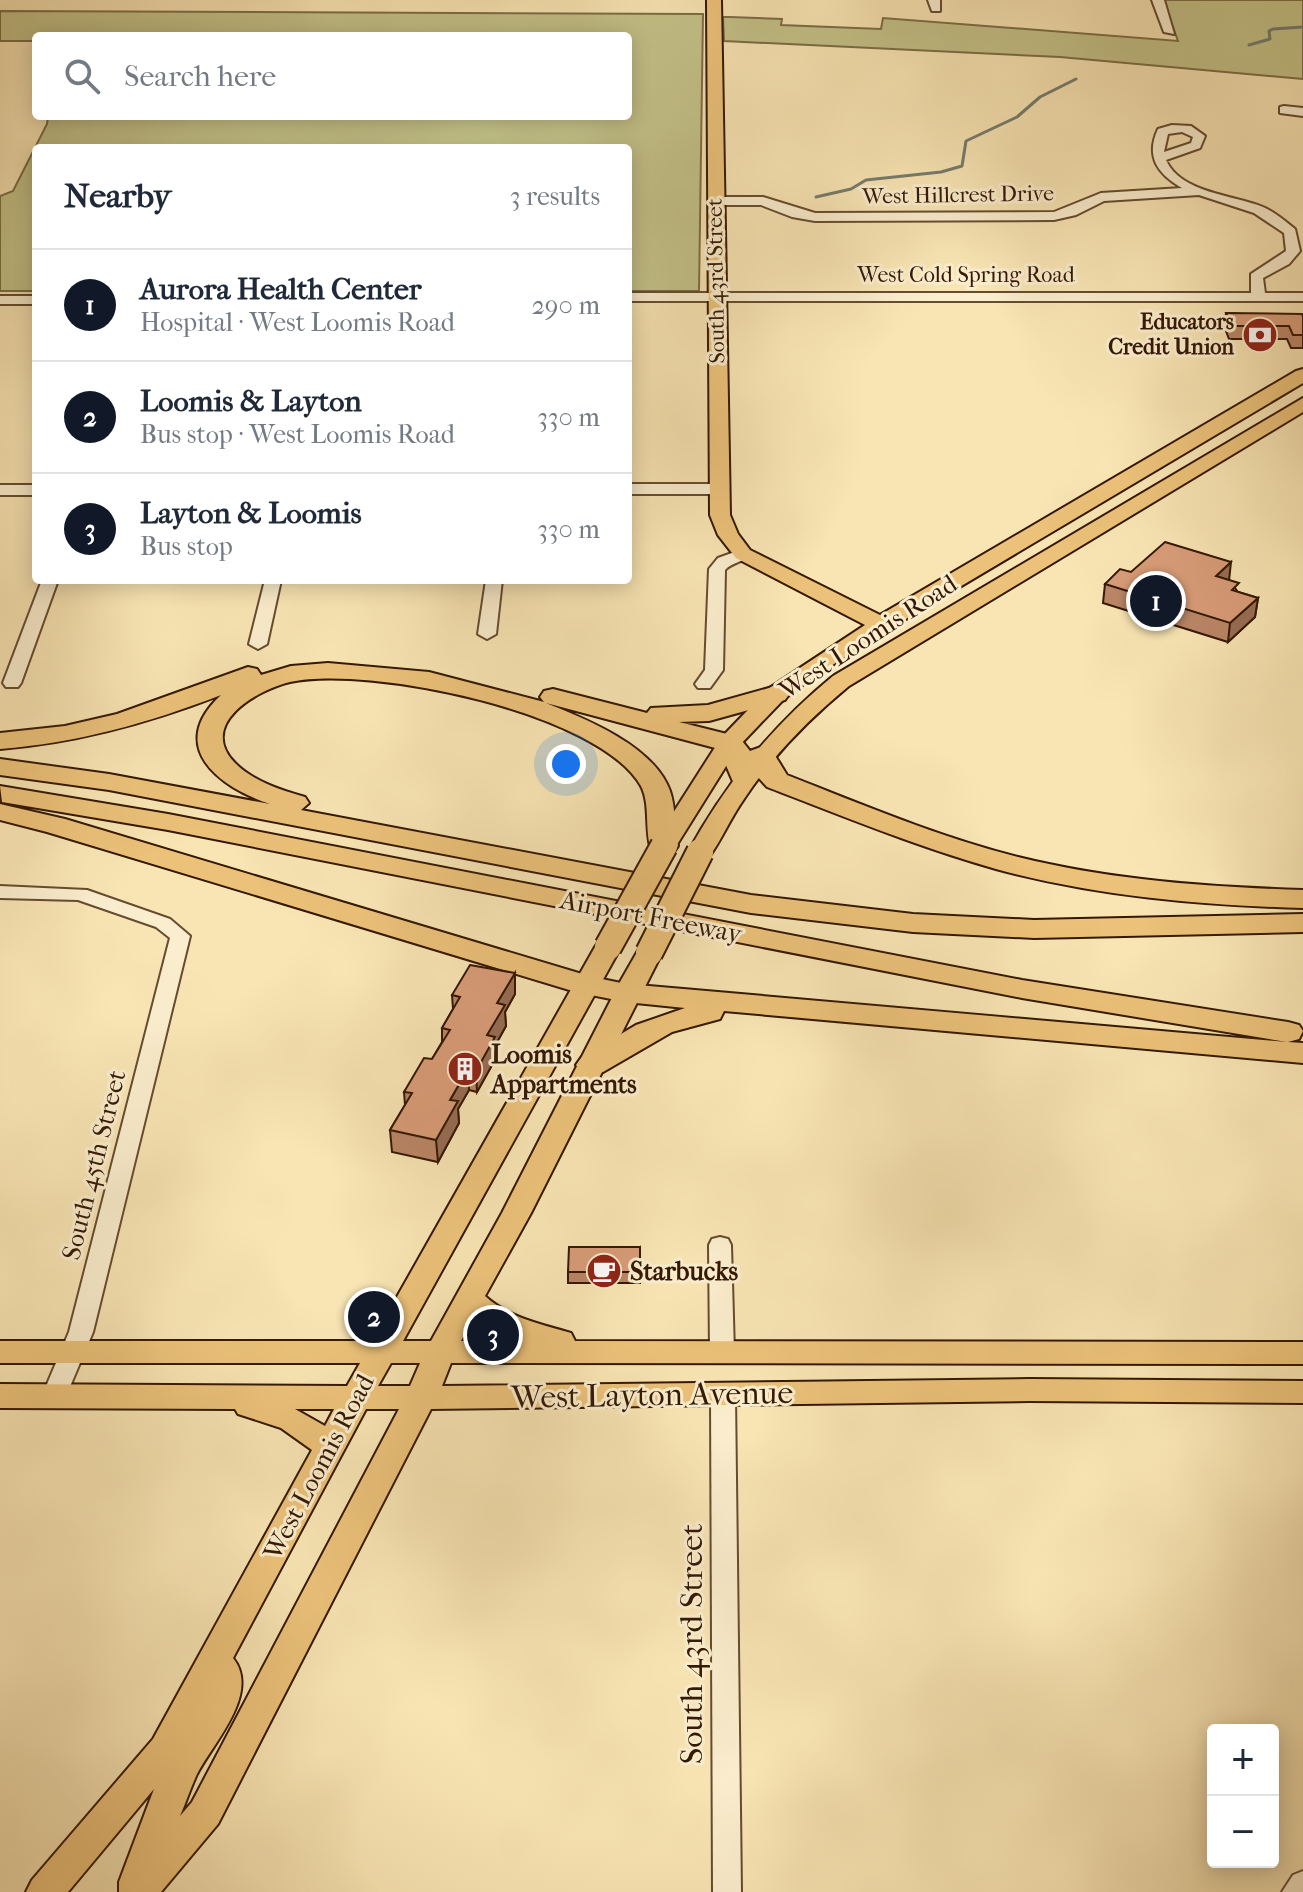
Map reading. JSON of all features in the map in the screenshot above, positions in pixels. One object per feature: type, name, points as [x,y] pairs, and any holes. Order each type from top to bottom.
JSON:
[{"type":"highway","points":[[0,741],[43,739],[111,725],[176,705],[263,669],[310,659],[390,661],[551,697],[729,743],[738,754],[744,778]]},
{"type":"highway","points":[[564,869],[515,851],[331,813],[281,799],[247,784],[216,758],[210,738],[213,720],[235,697],[261,683],[288,675],[334,669],[388,672],[515,702],[586,729],[620,749],[641,769],[657,793],[664,846]]},
{"type":"highway","points":[[551,697],[676,715],[718,712],[776,694]]},
{"type":"highway","points":[[761,755],[767,771],[777,781],[968,852],[1142,889],[1229,897],[1303,899]]},
{"type":"highway","name":"Airport Freeway","points":[[0,767],[109,782],[751,904],[913,923],[1034,929],[1303,923]]},
{"type":"highway","name":"Airport Freeway","points":[[0,794],[168,822],[1022,989],[1217,1023],[1303,1034]]},
{"type":"highway","points":[[0,812],[55,825],[587,985],[626,993],[762,1008],[1303,1053]]},
{"type":"highway","points":[[592,1065],[644,1032],[673,1019],[708,1012],[762,1008]]},
{"type":"main road","name":"South 43rd Street","points":[[714,0],[718,489],[724,525],[743,554]]},
{"type":"main road","name":"West Loomis Road","points":[[45,1892],[166,1750],[382,1350],[664,846],[729,743],[776,694],[881,624],[1303,375]]},
{"type":"main road","name":"West Loomis Road","points":[[136,1892],[205,1813],[421,1398],[439,1351],[529,1189],[700,852],[761,755],[796,718],[857,670],[912,636],[957,614],[1303,404]]},
{"type":"main road","points":[[1193,440],[1226,450]]},
{"type":"main road","points":[[743,554],[881,624],[886,637],[857,670]]},
{"type":"main road","points":[[912,636],[910,630],[919,614],[949,584]]},
{"type":"main road","points":[[469,1298],[483,1311],[524,1332],[614,1351]]},
{"type":"main road","name":"West Layton Avenue","points":[[0,1352],[1303,1353]]},
{"type":"main road","name":"West Layton Avenue","points":[[0,1396],[421,1398],[1029,1390],[1303,1392]]},
{"type":"main road","points":[[170,1396],[239,1404],[278,1413],[303,1426],[330,1446]]},
{"type":"main road","points":[[136,1892],[156,1829],[182,1768],[224,1692],[224,1672],[214,1661]]},
{"type":"street","points":[[1158,0],[1170,32]]},
{"type":"street","points":[[1284,110],[1303,112]]},
{"type":"street","points":[[1159,158],[1172,177],[1200,191],[1250,207],[1275,219],[1290,232],[1293,251],[1286,262],[1258,275],[1255,280],[1259,297]]},
{"type":"street","name":"West Hillcrest Drive","points":[[714,201],[763,201],[797,214],[815,217],[1054,216],[1071,212],[1101,197],[1200,191]]},
{"type":"street","points":[[1286,262],[1300,297]]},
{"type":"street","name":"West Cold Spring Road","points":[[632,297],[1300,297]]},
{"type":"street","points":[[0,300],[32,300]]},
{"type":"street","points":[[632,489],[718,489]]},
{"type":"street","points":[[0,490],[32,490]]},
{"type":"street","points":[[704,684],[714,670],[717,569],[724,561],[743,554]]},
{"type":"street","points":[[12,683],[49,584]]},
{"type":"street","points":[[258,644],[272,584]]},
{"type":"street","points":[[487,634],[493,584]]},
{"type":"street","name":"South 45th Street","points":[[0,892],[80,894],[163,923],[178,932],[178,944],[74,1351],[54,1396]]},
{"type":"street","points":[[720,1245],[722,1353]]},
{"type":"street","name":"South 43rd Street","points":[[723,1395],[727,1892]]},
{"type":"street","points":[[1296,1892],[1303,1884]]},
{"type":"shaded area","points":[[1163,0],[1303,0],[1303,79],[1060,57],[724,41],[723,17],[782,19],[781,25],[881,29],[883,18],[1178,41]]},
{"type":"shaded area","points":[[0,11],[703,14],[699,291],[632,291],[632,144],[37,144],[48,120],[632,120],[632,32],[32,32],[32,41],[0,41]]},
{"type":"shaded area","points":[[32,154],[32,291],[0,291],[0,196],[13,191]]},
{"type":"building","points":[[1226,313],[1302,314],[1303,335],[1293,335],[1289,326],[1231,326]]},
{"type":"building","points":[[1165,542],[1231,562],[1216,576],[1239,583],[1232,590],[1258,598],[1230,623],[1105,584],[1120,569],[1131,572]]},
{"type":"building","name":"Loomis Appartments","points":[[470,965],[515,973],[497,1003],[505,1005],[487,1035],[495,1037],[476,1071],[468,1069],[450,1100],[458,1101],[436,1140],[390,1130],[412,1093],[404,1092],[424,1058],[432,1059],[450,1030],[442,1028],[460,997],[452,995]]},
{"type":"building","points":[[569,1247],[640,1247],[640,1272],[568,1272]]},
{"type":"waterway","points":[[1249,45],[1270,39],[1269,31],[1273,29],[1303,27]]},
{"type":"waterway","points":[[816,197],[851,189],[866,180],[941,172],[962,166],[966,141],[1017,117],[1040,97],[1076,79]]},
{"type":"place","name":"Educators Credit Union","points":[[1260,335]]},
{"type":"place","name":"Aurora Health Center","points":[[1156,601]]},
{"type":"place","name":"Loomis Appartments","points":[[465,1069]]},
{"type":"place","name":"Starbucks","points":[[604,1271]]},
{"type":"place","name":"Loomis & Layton","points":[[374,1317]]},
{"type":"place","name":"Layton & Loomis","points":[[493,1335]]}]
